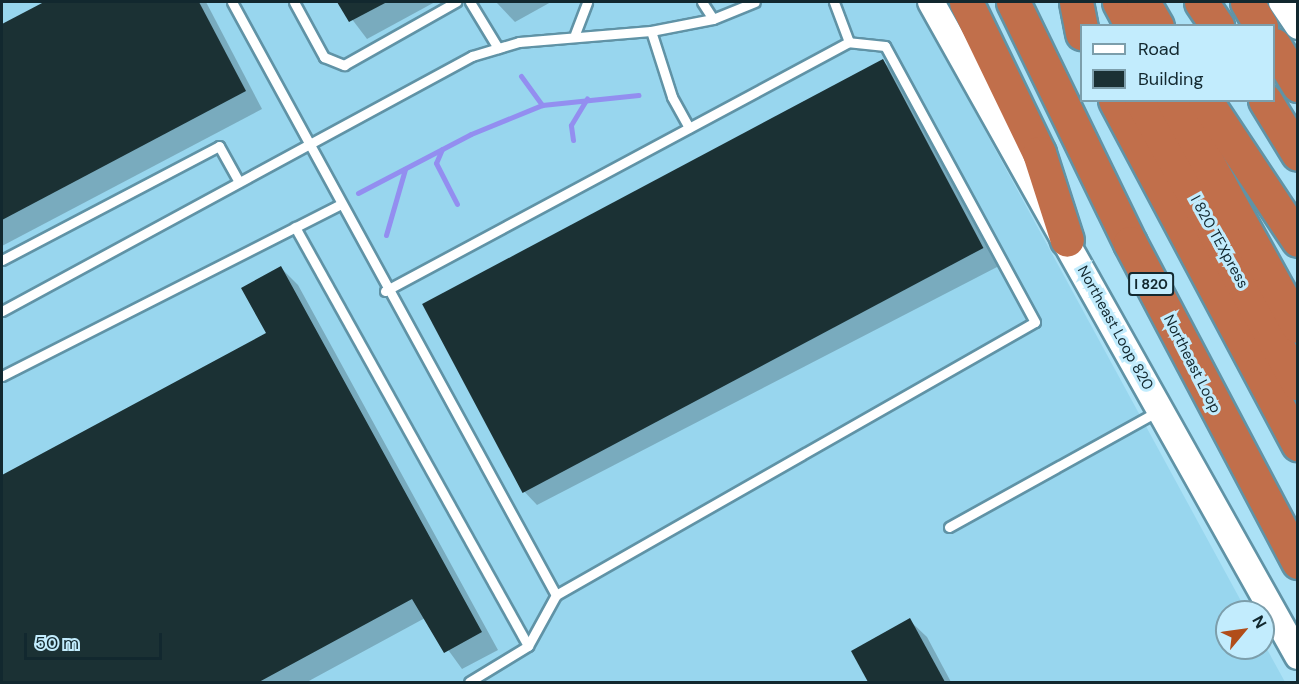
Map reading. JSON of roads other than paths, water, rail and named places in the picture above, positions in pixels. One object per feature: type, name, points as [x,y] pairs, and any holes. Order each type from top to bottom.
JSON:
[{"type":"highway","points":[[966,2],[1039,153],[1067,240]]},
{"type":"highway","name":"Northeast Loop","points":[[1013,2],[1130,243],[1298,561]]},
{"type":"highway","points":[[1076,2],[1080,24]]},
{"type":"highway","points":[[1086,2],[1099,24]]},
{"type":"highway","points":[[1119,2],[1131,24]]},
{"type":"highway","points":[[1143,2],[1156,24]]},
{"type":"highway","points":[[1201,2],[1216,24]]},
{"type":"highway","points":[[1247,2],[1261,24]]},
{"type":"highway","points":[[1275,47],[1298,85]]},
{"type":"highway","points":[[1116,102],[1298,444]]},
{"type":"highway","name":"I 820 TEXpress","points":[[1142,102],[1298,383]]},
{"type":"highway","name":"I 820 TEXpress","points":[[1174,102],[1298,326]]},
{"type":"highway","points":[[1206,102],[1298,240]]},
{"type":"highway","points":[[1266,102],[1298,154]]},
{"type":"main road","name":"Northeast Loop 820","points":[[931,2],[1067,240],[1298,656]]},
{"type":"main road","points":[[1282,2],[1298,26]]},
{"type":"lane","points":[[232,2],[306,146],[385,291],[556,595]]},
{"type":"lane","points":[[294,2],[324,57],[344,65],[456,2]]},
{"type":"lane","points":[[470,2],[498,48]]},
{"type":"lane","points":[[575,34],[587,2]]},
{"type":"lane","points":[[702,2],[714,19]]},
{"type":"lane","points":[[2,310],[472,56],[498,48],[575,34],[651,31],[714,19],[755,2]]},
{"type":"lane","points":[[834,2],[849,42]]},
{"type":"lane","points":[[651,31],[672,97],[688,128]]},
{"type":"lane","points":[[385,291],[849,42],[885,46],[1035,322],[556,595],[528,646],[469,682]]},
{"type":"lane","points":[[2,260],[219,146],[239,182]]},
{"type":"lane","points":[[2,376],[339,205]]},
{"type":"lane","points":[[295,227],[528,646]]},
{"type":"lane","points":[[949,527],[1161,410]]},
{"type":"waterway","points":[[521,76],[542,105]]},
{"type":"waterway","points":[[358,193],[471,134],[542,105],[638,95]]},
{"type":"waterway","points":[[573,140],[571,125],[587,98]]},
{"type":"waterway","points":[[442,149],[436,163],[457,204]]},
{"type":"waterway","points":[[386,235],[405,169]]}]
